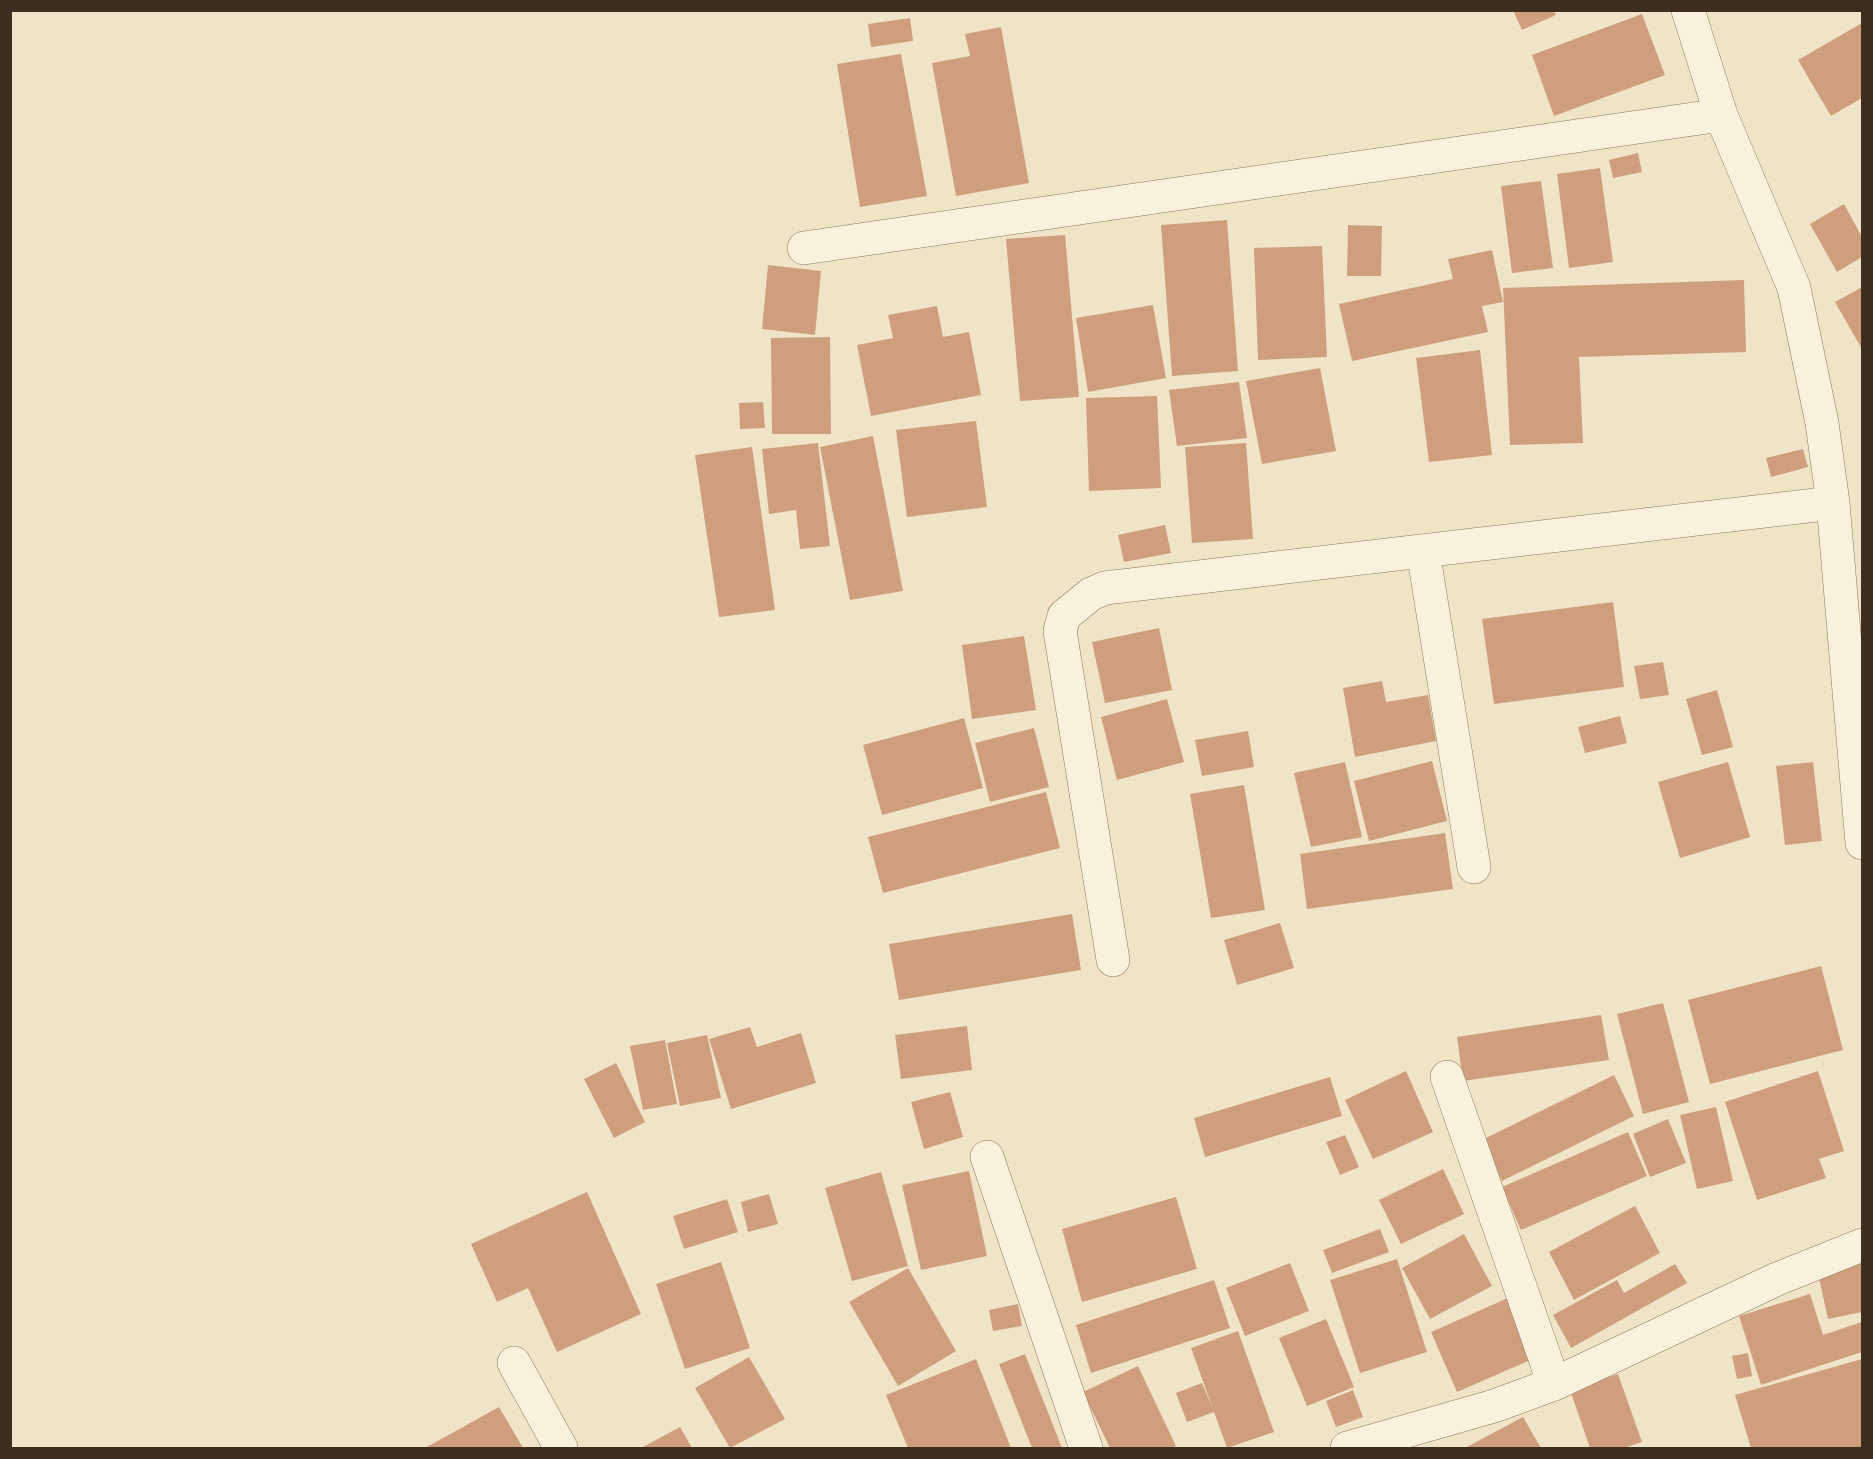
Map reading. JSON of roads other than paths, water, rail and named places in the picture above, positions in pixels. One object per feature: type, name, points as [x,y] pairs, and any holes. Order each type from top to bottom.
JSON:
[{"type":"street","points":[[1688,10],[1721,116],[1794,288],[1822,423],[1833,503],[1850,540],[1863,843]]},
{"type":"street","points":[[804,248],[1721,116]]},
{"type":"street","points":[[1113,960],[1060,631],[1064,616],[1090,594],[1104,588],[1833,503]]},
{"type":"street","points":[[1423,551],[1474,867]]},
{"type":"street","points":[[1447,1077],[1554,1384]]},
{"type":"street","points":[[987,1157],[1086,1449]]},
{"type":"street","points":[[1347,1449],[1494,1406],[1554,1384],[1777,1279],[1863,1245]]},
{"type":"street","points":[[514,1363],[561,1449]]}]
